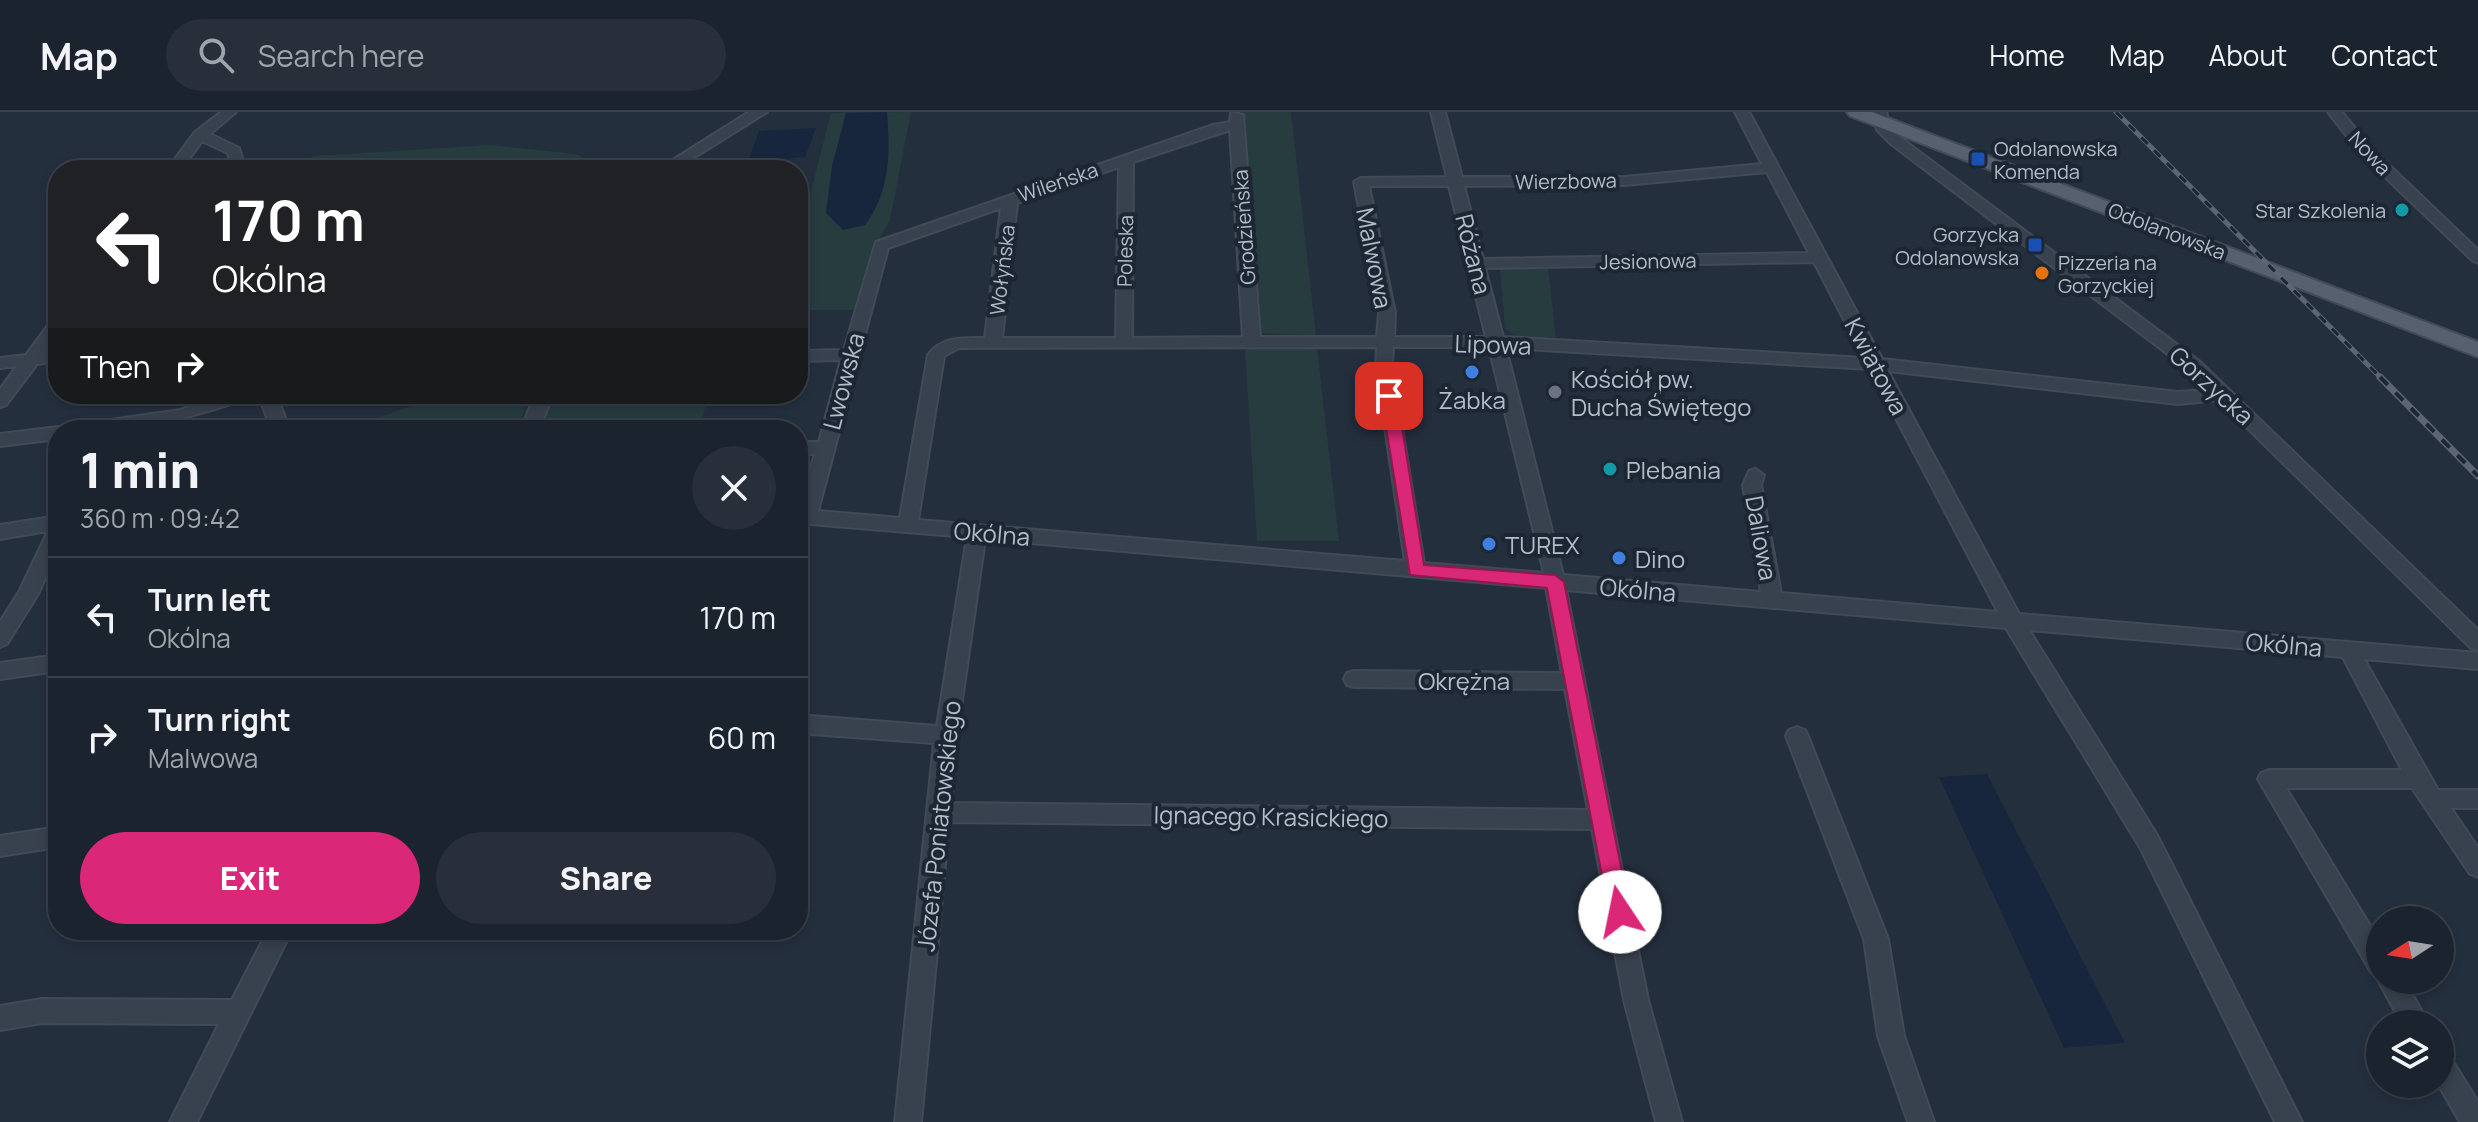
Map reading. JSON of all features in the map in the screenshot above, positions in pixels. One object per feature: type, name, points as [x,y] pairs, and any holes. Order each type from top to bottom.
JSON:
[{"type":"main road","name":"Odolanowska","points":[[1856,112],[1882,115],[1899,128],[1942,145],[2478,350]]},
{"type":"street","points":[[181,160],[200,135],[229,112]]},
{"type":"street","points":[[679,160],[731,126],[760,112]]},
{"type":"street","name":"Różana","points":[[1438,112],[1555,582],[1636,1000],[1669,1122]]},
{"type":"street","name":"Kwiatowa","points":[[1742,112],[2012,620],[2149,842],[2289,1122]]},
{"type":"street","name":"Nowa","points":[[2335,112],[2365,150],[2478,258]]},
{"type":"street","name":"Gorzycka","points":[[1882,115],[1896,141],[2179,354],[2224,394],[2478,642]]},
{"type":"street","name":"Wileńska","points":[[881,245],[1218,128],[1236,118]]},
{"type":"street","name":"Grodzieńska","points":[[1236,118],[1252,342]]},
{"type":"street","name":"Gorzycka","points":[[1899,128],[1920,157]]},
{"type":"street","points":[[200,135],[234,151],[236,160]]},
{"type":"street","points":[[1920,157],[1923,147],[1942,145]]},
{"type":"street","name":"Poleska","points":[[1124,342],[1126,160]]},
{"type":"street","name":"Wierzbowa","points":[[1361,182],[1624,181],[1771,167]]},
{"type":"street","name":"Malwowa","points":[[1361,182],[1387,313],[1384,367],[1416,571]]},
{"type":"street","name":"Wołyńska","points":[[993,342],[1010,199]]},
{"type":"street","name":"Lwowska","points":[[808,502],[826,448],[881,245]]},
{"type":"street","name":"Jesionowa","points":[[1476,264],[1820,257]]},
{"type":"street","points":[[0,401],[48,337]]},
{"type":"street","name":"Lipowa","points":[[908,526],[936,355],[944,347],[993,342],[1496,342],[1876,364],[2160,397],[2224,394]]},
{"type":"street","points":[[808,356],[850,355]]},
{"type":"street","points":[[0,363],[48,357]]},
{"type":"street","points":[[149,420],[182,415],[214,404]]},
{"type":"street","points":[[0,440],[48,434]]},
{"type":"street","points":[[808,448],[826,448]]},
{"type":"street","name":"Daliowa","points":[[1755,475],[1752,485],[1773,601]]},
{"type":"street","name":"Okólna","points":[[808,517],[2478,661]]},
{"type":"street","points":[[0,532],[48,525]]},
{"type":"street","name":"Józefa Poniatowskiego","points":[[908,1122],[946,735],[977,531]]},
{"type":"street","points":[[0,639],[28,594],[48,551]]},
{"type":"street","points":[[2349,650],[2418,779],[2478,867]]},
{"type":"street","points":[[0,671],[48,664]]},
{"type":"street","name":"Okrężna","points":[[1354,679],[1573,681]]},
{"type":"street","points":[[808,725],[946,735]]},
{"type":"street","points":[[1797,736],[1876,939],[1891,1036],[1921,1122]]},
{"type":"street","points":[[2366,941],[2269,779],[2418,779]]},
{"type":"street","points":[[2431,799],[2478,799]]},
{"type":"street","name":"Ignacego Krasickiego","points":[[940,812],[1602,820]]},
{"type":"street","points":[[0,846],[48,839]]},
{"type":"street","points":[[183,1122],[275,940]]},
{"type":"street","points":[[0,1018],[42,1011],[240,1012]]},
{"type":"street","points":[[2454,1087],[2475,1122]]},
{"type":"green space","points":[[911,112],[890,220],[879,239],[860,310],[808,310],[808,206],[831,113]]},
{"type":"green space","points":[[1242,112],[1291,112],[1316,336],[1258,333]]},
{"type":"green space","points":[[490,145],[575,154],[587,160],[304,160],[315,156]]},
{"type":"green space","points":[[1548,268],[1556,339],[1517,337],[1505,328],[1500,269]]},
{"type":"green space","points":[[1317,348],[1339,541],[1257,541],[1245,349]]},
{"type":"green space","points":[[417,404],[527,404],[520,420],[371,420]]},
{"type":"green space","points":[[550,404],[707,404],[701,420],[544,420]]},
{"type":"water","points":[[887,112],[887,170],[880,198],[865,225],[843,230],[826,213],[832,166],[846,113]]},
{"type":"water","points":[[816,128],[805,157],[748,160],[759,131]]},
{"type":"water","points":[[1987,774],[2125,1043],[2064,1048],[1939,777]]},
{"type":"railway","points":[[2116,112],[2382,379]]},
{"type":"railway","points":[[2380,377],[2478,476]]},
{"type":"place","name":"Odolanowska Komenda","points":[[1978,159]]},
{"type":"place","name":"Star Szkolenia","points":[[2402,210]]},
{"type":"place","name":"Gorzycka Odolanowska","points":[[2035,245]]},
{"type":"place","name":"Pizzeria na Gorzyckiej","points":[[2042,273]]},
{"type":"place","name":"Żabka","points":[[1472,372]]},
{"type":"place","name":"Kościół pw. Ducha Świętego","points":[[1555,392]]},
{"type":"place","name":"Plebania","points":[[1610,469]]},
{"type":"place","name":"TUREX","points":[[1489,544]]},
{"type":"place","name":"Dino","points":[[1619,558]]},
{"type":"route","points":[[1389,396],[1416,571],[1555,582],[1620,912]]}]
